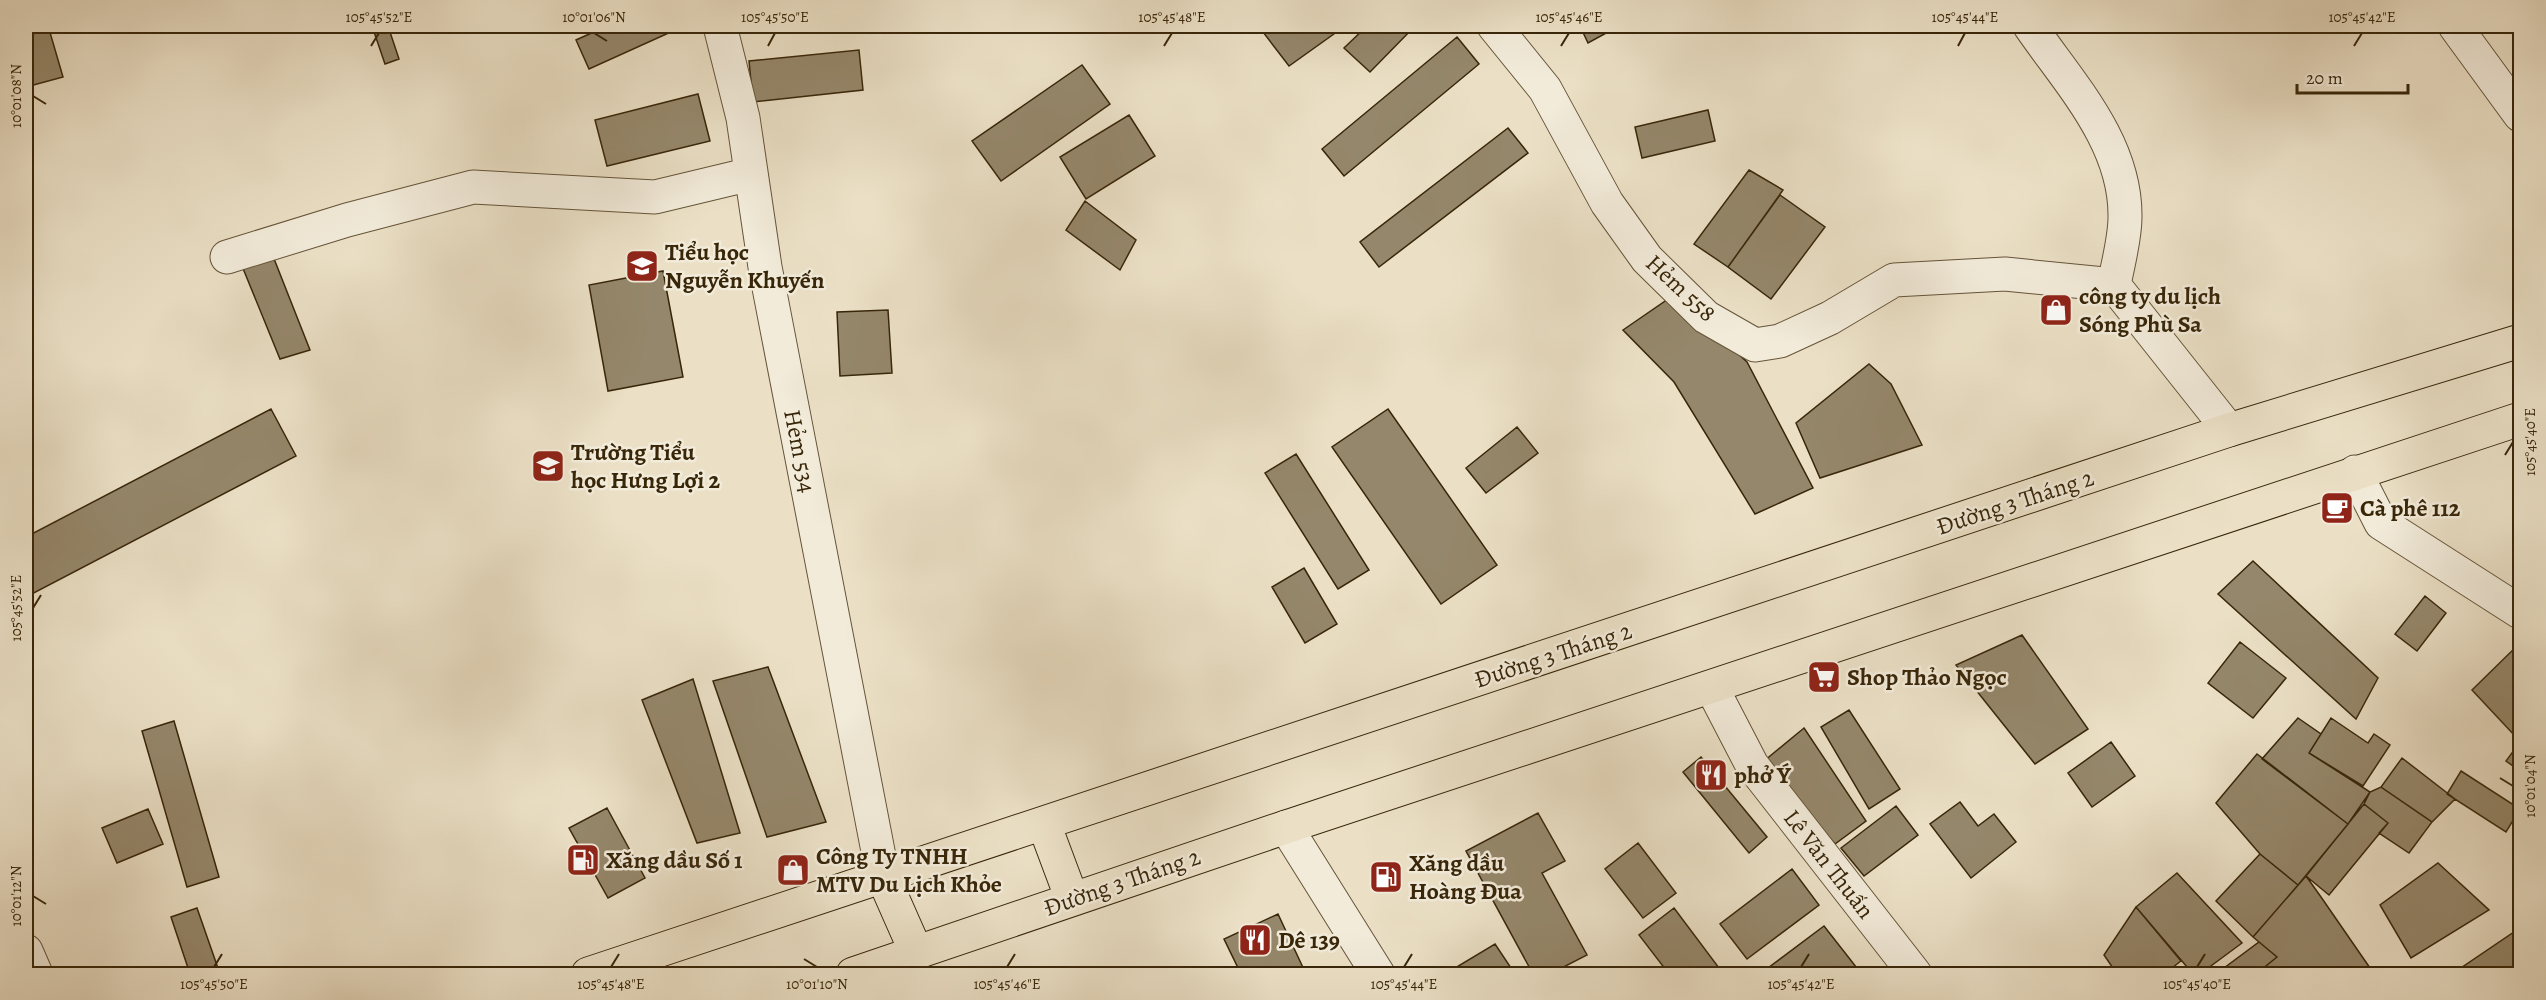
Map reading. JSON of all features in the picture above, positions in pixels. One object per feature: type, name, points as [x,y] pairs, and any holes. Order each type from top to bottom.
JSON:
[{"type":"highway","name":"Đường 3 Tháng 2","points":[[588,975],[2229,430],[2520,342]]},
{"type":"highway","name":"Đường 3 Tháng 2","points":[[853,975],[1286,827],[2520,419]]},
{"type":"highway","points":[[1044,824],[1072,899]]},
{"type":"highway","points":[[883,877],[916,954]]},
{"type":"street","name":"Hẻm 534","points":[[720,26],[742,118],[765,267],[821,568],[883,877]]},
{"type":"street","name":"Hẻm 558","points":[[1494,26],[1545,89],[1607,203],[1647,258],[1706,317],[1755,345],[1780,341],[1830,318],[1894,280],[2005,274],[2114,285]]},
{"type":"street","points":[[2030,26],[2108,140],[2120,171],[2125,218],[2114,285],[2229,430]]},
{"type":"street","points":[[2455,26],[2520,115]]},
{"type":"street","points":[[227,256],[347,220],[473,187],[655,197],[751,174]]},
{"type":"street","points":[[2355,472],[2380,523],[2520,612]]},
{"type":"street","name":"Lê Văn Thuấn","points":[[1712,688],[1752,765],[1915,975]]},
{"type":"street","points":[[1286,827],[1378,975]]},
{"type":"street","points":[[26,951],[36,975]]},
{"type":"building","points":[[372,26],[388,26],[399,59],[385,64]]},
{"type":"building","points":[[607,26],[684,26],[589,69],[576,40]]},
{"type":"building","points":[[1273,26],[1345,26],[1289,66],[1263,32]]},
{"type":"building","points":[[1367,26],[1415,26],[1370,72],[1344,48]]},
{"type":"building","points":[[1580,26],[1619,26],[1588,43]]},
{"type":"building","points":[[49,29],[63,77],[26,87],[26,36]]},
{"type":"building","points":[[1457,37],[1479,64],[1344,176],[1322,149]]},
{"type":"building","points":[[859,50],[863,90],[753,102],[749,61]]},
{"type":"building","points":[[1082,65],[1110,104],[1001,181],[972,141]]},
{"type":"building","points":[[698,94],[710,141],[607,166],[595,120]]},
{"type":"building","points":[[1708,110],[1715,141],[1642,158],[1635,127]]},
{"type":"building","points":[[1129,115],[1155,156],[1086,199],[1060,157]]},
{"type":"building","points":[[1508,128],[1528,153],[1379,267],[1360,242]]},
{"type":"building","points":[[1749,170],[1783,190],[1728,267],[1694,244]]},
{"type":"building","points":[[1780,195],[1825,227],[1771,299],[1728,267]]},
{"type":"building","points":[[1085,201],[1136,240],[1120,270],[1066,230]]},
{"type":"building","points":[[267,241],[310,350],[280,359],[242,266]]},
{"type":"building","points":[[663,271],[683,377],[608,391],[589,285]]},
{"type":"building","points":[[1674,295],[1747,362],[1813,488],[1755,514],[1674,382],[1623,330]]},
{"type":"building","points":[[888,310],[892,373],[840,376],[837,312]]},
{"type":"building","points":[[1869,364],[1891,384],[1922,445],[1820,478],[1796,423]]},
{"type":"building","points":[[271,409],[296,456],[26,597],[26,537]]},
{"type":"building","points":[[1388,409],[1497,565],[1441,604],[1332,447]]},
{"type":"building","points":[[1517,427],[1538,453],[1486,493],[1466,468]]},
{"type":"building","points":[[1296,454],[1369,570],[1338,589],[1265,473]]},
{"type":"building","points":[[2253,561],[2378,678],[2356,719],[2218,594]]},
{"type":"building","points":[[1304,568],[1337,624],[1305,643],[1272,587]]},
{"type":"building","points":[[2425,596],[2446,613],[2417,651],[2395,634]]},
{"type":"building","points":[[2022,635],[2088,729],[2035,764],[1956,665]]},
{"type":"building","points":[[2240,642],[2286,678],[2253,718],[2208,683]]},
{"type":"building","points":[[2520,643],[2520,734],[2516,737],[2472,690]]},
{"type":"building","points":[[768,667],[826,822],[767,837],[713,681]]},
{"type":"building","points":[[693,679],[740,833],[697,843],[642,700]]},
{"type":"building","points":[[1849,710],[1900,789],[1869,809],[1821,727]]},
{"type":"building","points":[[2298,718],[2321,734],[2309,753],[2370,792],[2348,824],[2262,759]]},
{"type":"building","points":[[2331,718],[2368,743],[2374,734],[2390,745],[2363,786],[2309,753]]},
{"type":"building","points":[[174,721],[219,877],[187,887],[142,731]]},
{"type":"building","points":[[1804,728],[1866,821],[1835,844],[1764,761]]},
{"type":"building","points":[[2111,742],[2135,776],[2092,807],[2068,773]]},
{"type":"building","points":[[2520,742],[2520,771],[2506,761]]},
{"type":"building","points":[[2257,754],[2348,824],[2298,885],[2260,854],[2216,803]]},
{"type":"building","points":[[1701,757],[1767,837],[1749,853],[1683,772]]},
{"type":"building","points":[[2402,758],[2455,799],[2432,822],[2381,787]]},
{"type":"building","points":[[2461,771],[2520,809],[2506,832],[2447,794]]},
{"type":"building","points":[[2381,787],[2432,822],[2409,853],[2379,833],[2388,823],[2364,804],[2370,792]]},
{"type":"building","points":[[1960,802],[1978,826],[1994,814],[2016,842],[1971,878],[1930,824]]},
{"type":"building","points":[[2364,804],[2388,823],[2329,895],[2306,876]]},
{"type":"building","points":[[1896,806],[1918,835],[1864,876],[1841,848]]},
{"type":"building","points":[[607,808],[645,878],[608,898],[569,828]]},
{"type":"building","points":[[148,809],[163,844],[117,863],[102,828]]},
{"type":"building","points":[[1538,813],[1565,861],[1542,873],[1587,955],[1550,974],[1533,974],[1466,851]]},
{"type":"building","points":[[1638,843],[1676,893],[1643,918],[1605,869]]},
{"type":"building","points":[[2260,854],[2298,885],[2253,937],[2216,901]]},
{"type":"building","points":[[2438,863],[2489,910],[2411,958],[2380,905]]},
{"type":"building","points":[[1792,869],[1819,905],[1747,959],[1720,924]]},
{"type":"building","points":[[2177,873],[2242,943],[2200,974],[2193,974],[2136,907]]},
{"type":"building","points":[[2306,876],[2370,968],[2355,974],[2256,974],[2277,957],[2253,937]]},
{"type":"building","points":[[2136,907],[2181,961],[2164,974],[2117,974],[2104,955]]},
{"type":"building","points":[[197,908],[220,974],[190,974],[171,917]]},
{"type":"building","points":[[1674,908],[1722,972],[1718,974],[1669,974],[1639,935]]},
{"type":"building","points":[[1278,914],[1306,974],[1241,974],[1224,939]]},
{"type":"building","points":[[1824,926],[1860,972],[1856,974],[1760,974]]},
{"type":"building","points":[[2520,928],[2520,974],[2452,974]]},
{"type":"building","points":[[2259,942],[2277,957],[2256,974],[2216,974]]},
{"type":"building","points":[[1495,944],[1515,974],[1445,974]]},
{"type":"place","name":"Tiểu học Nguyễn Khuyến","points":[[642,266]]},
{"type":"place","name":"công ty du lịch Sóng Phù Sa","points":[[2056,310]]},
{"type":"place","name":"Trường Tiểu học Hưng Lợi 2","points":[[548,466]]},
{"type":"place","name":"Cà phê 112","points":[[2337,508]]},
{"type":"place","name":"Shop Thảo Ngọc","points":[[1824,677]]},
{"type":"place","name":"phở Ý","points":[[1711,775]]},
{"type":"place","name":"Xăng dầu Số 1","points":[[583,860]]},
{"type":"place","name":"Công Ty TNHH MTV Du Lịch Khỏe","points":[[793,870]]},
{"type":"place","name":"Xăng dầu Hoàng Đua","points":[[1386,877]]},
{"type":"place","name":"Dê 139","points":[[1255,940]]}]
